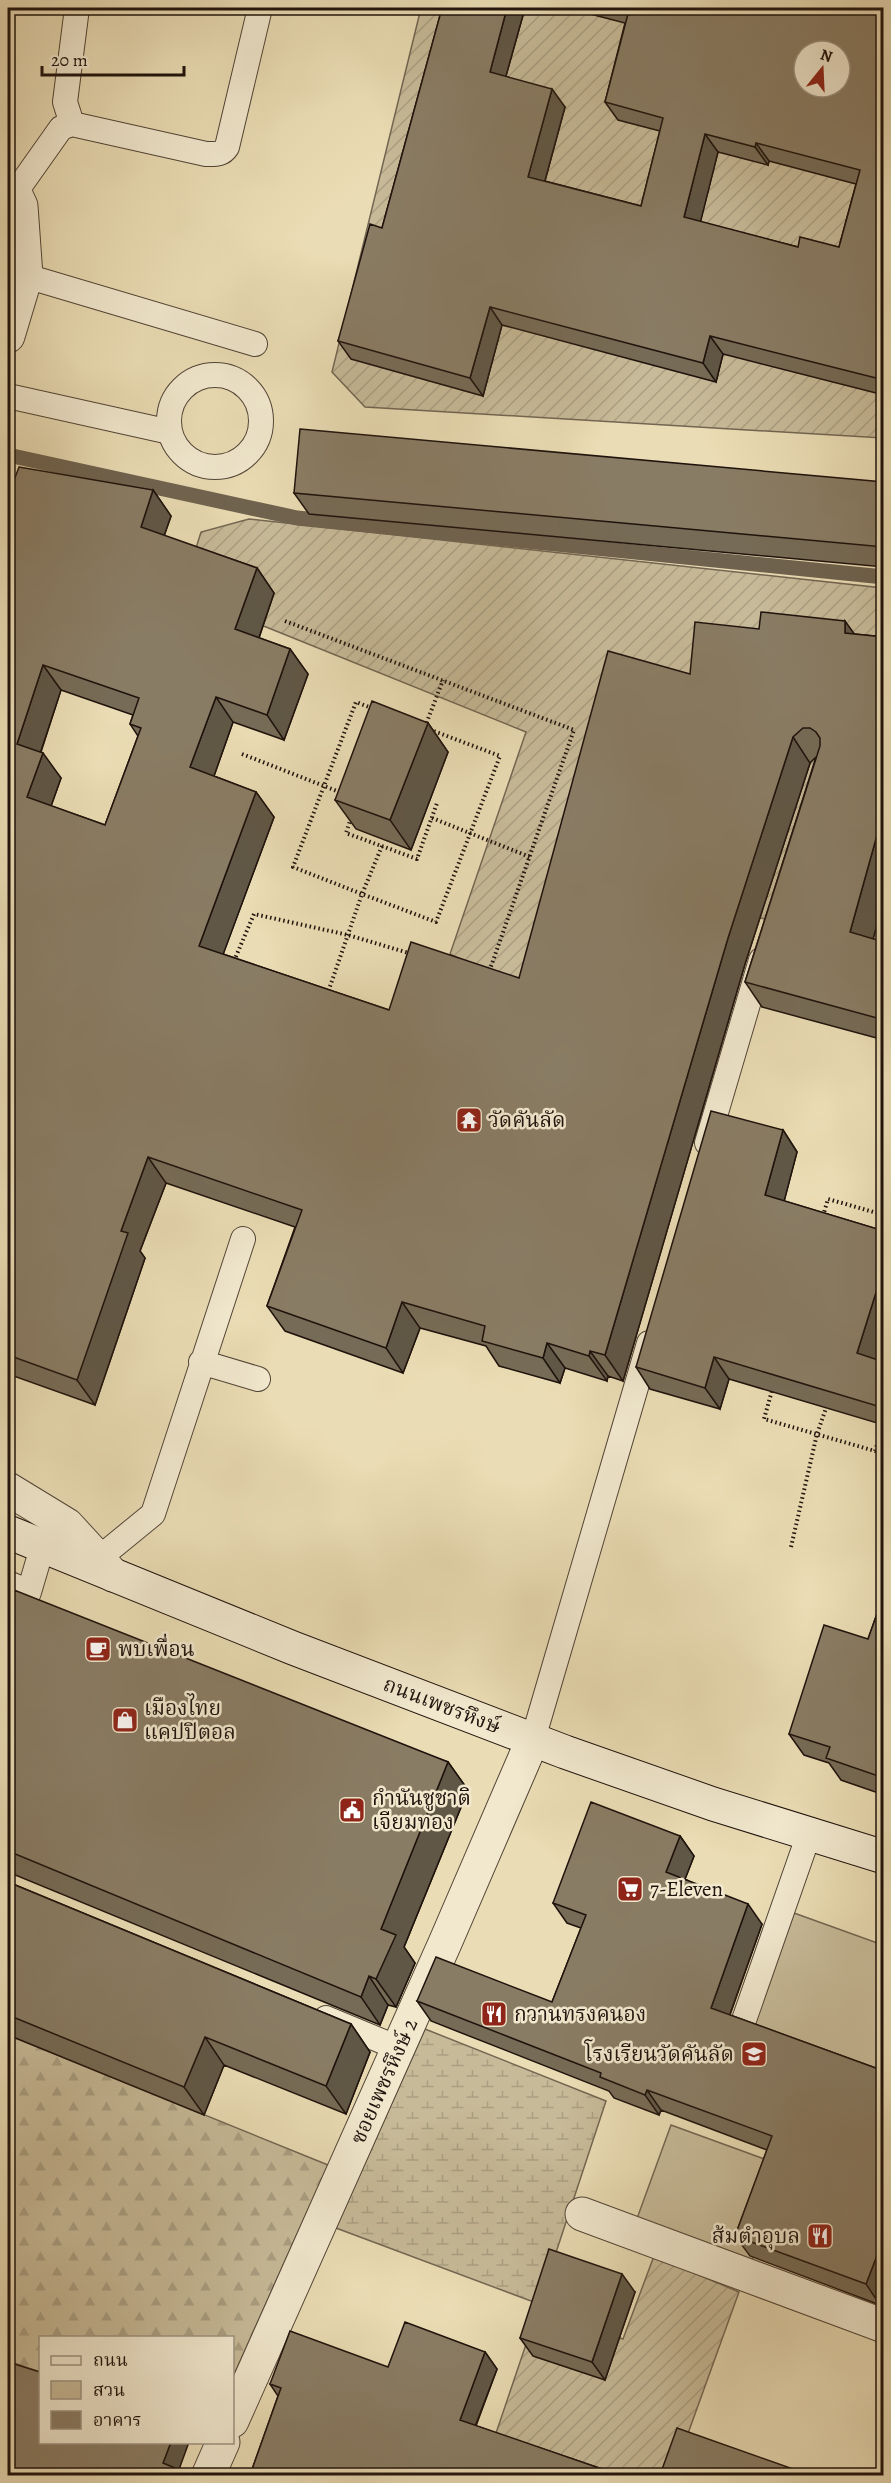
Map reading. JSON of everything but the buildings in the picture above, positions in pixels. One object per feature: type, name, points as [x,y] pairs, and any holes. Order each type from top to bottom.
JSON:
[{"type":"street","points":[[8,336],[26,276],[21,206],[11,191]]},
{"type":"street","points":[[8,1490],[67,1525],[105,1567]]},
{"type":"street","name":"ถนนเพชรหึงษ์","points":[[8,1532],[42,1548],[105,1567],[293,1648],[532,1739],[712,1804],[884,1857]]},
{"type":"street","name":"ซอยเพชรหึงษ์ 2","points":[[234,2417],[532,1739]]},
{"type":"street","points":[[582,2214],[884,2326]]},
{"type":"street","points":[[208,2475],[222,2444]]},
{"type":"lane","points":[[72,124],[65,102],[77,8]]},
{"type":"lane","points":[[11,191],[60,128],[72,124],[206,154],[219,154],[225,151],[228,147],[260,8]]},
{"type":"lane","points":[[26,276],[255,344]]},
{"type":"lane","points":[[8,396],[170,432]]},
{"type":"lane","points":[[701,1166],[770,934]]},
{"type":"lane","points":[[105,1567],[153,1514],[243,1239]]},
{"type":"lane","points":[[532,1739],[654,1326]]},
{"type":"lane","points":[[201,1362],[258,1379]]},
{"type":"lane","points":[[8,1645],[18,1587],[42,1548]]},
{"type":"lane","points":[[744,2020],[809,1833]]},
{"type":"lane","points":[[300,2007],[398,2048]]},
{"type":"path","points":[[285,621],[574,730],[488,976]]},
{"type":"path","points":[[425,728],[443,681]]},
{"type":"path","points":[[376,710],[356,702],[293,867],[436,922],[500,756],[415,724]]},
{"type":"path","points":[[242,754],[350,796]]},
{"type":"path","points":[[354,810],[346,833],[417,859],[438,803]]},
{"type":"path","points":[[432,818],[469,835],[530,857]]},
{"type":"path","points":[[327,996],[362,894],[382,846]]},
{"type":"path","points":[[233,964],[254,914],[348,935],[423,957]]},
{"type":"path","points":[[822,1221],[828,1199],[884,1215]]},
{"type":"path","points":[[773,1386],[764,1419],[875,1451],[884,1422]]},
{"type":"path","points":[[791,1547],[817,1434],[826,1408]]},
{"type":"green space","points":[[421,8],[883,8],[883,438],[365,407],[332,372]]},
{"type":"green space","points":[[249,519],[883,588],[883,965],[575,846],[536,995],[450,954],[526,732],[182,593],[201,532]]},
{"type":"green space","points":[[794,1913],[883,1945],[883,2074],[753,2028]]},
{"type":"green space","points":[[425,2029],[606,2101],[539,2304],[336,2228]]},
{"type":"green space","points":[[8,2035],[328,2165],[234,2375],[234,2336],[39,2336],[39,2372],[8,2361]]},
{"type":"green space","points":[[671,2125],[789,2168],[749,2268],[635,2224]]},
{"type":"green space","points":[[654,2256],[739,2292],[673,2475],[586,2475],[494,2439],[538,2309],[623,2339]]},
{"type":"waterway","points":[[8,455],[297,518],[884,577]]},
{"type":"place","name":"วัดคันลัด","points":[[469,1120]]},
{"type":"place","name":"พบเพื่อน","points":[[98,1649]]},
{"type":"place","name":"เมืองไทย แคปปิตอล","points":[[125,1720]]},
{"type":"place","name":"กำนันชูชาติ เจียมทอง","points":[[352,1810]]},
{"type":"place","name":"7-Eleven","points":[[630,1889]]},
{"type":"place","name":"กวานทรงคนอง","points":[[494,2014]]},
{"type":"place","name":"โรงเรียนวัดคันลัด","points":[[754,2054]]},
{"type":"place","name":"ส้มตำอุบล","points":[[820,2236]]}]
